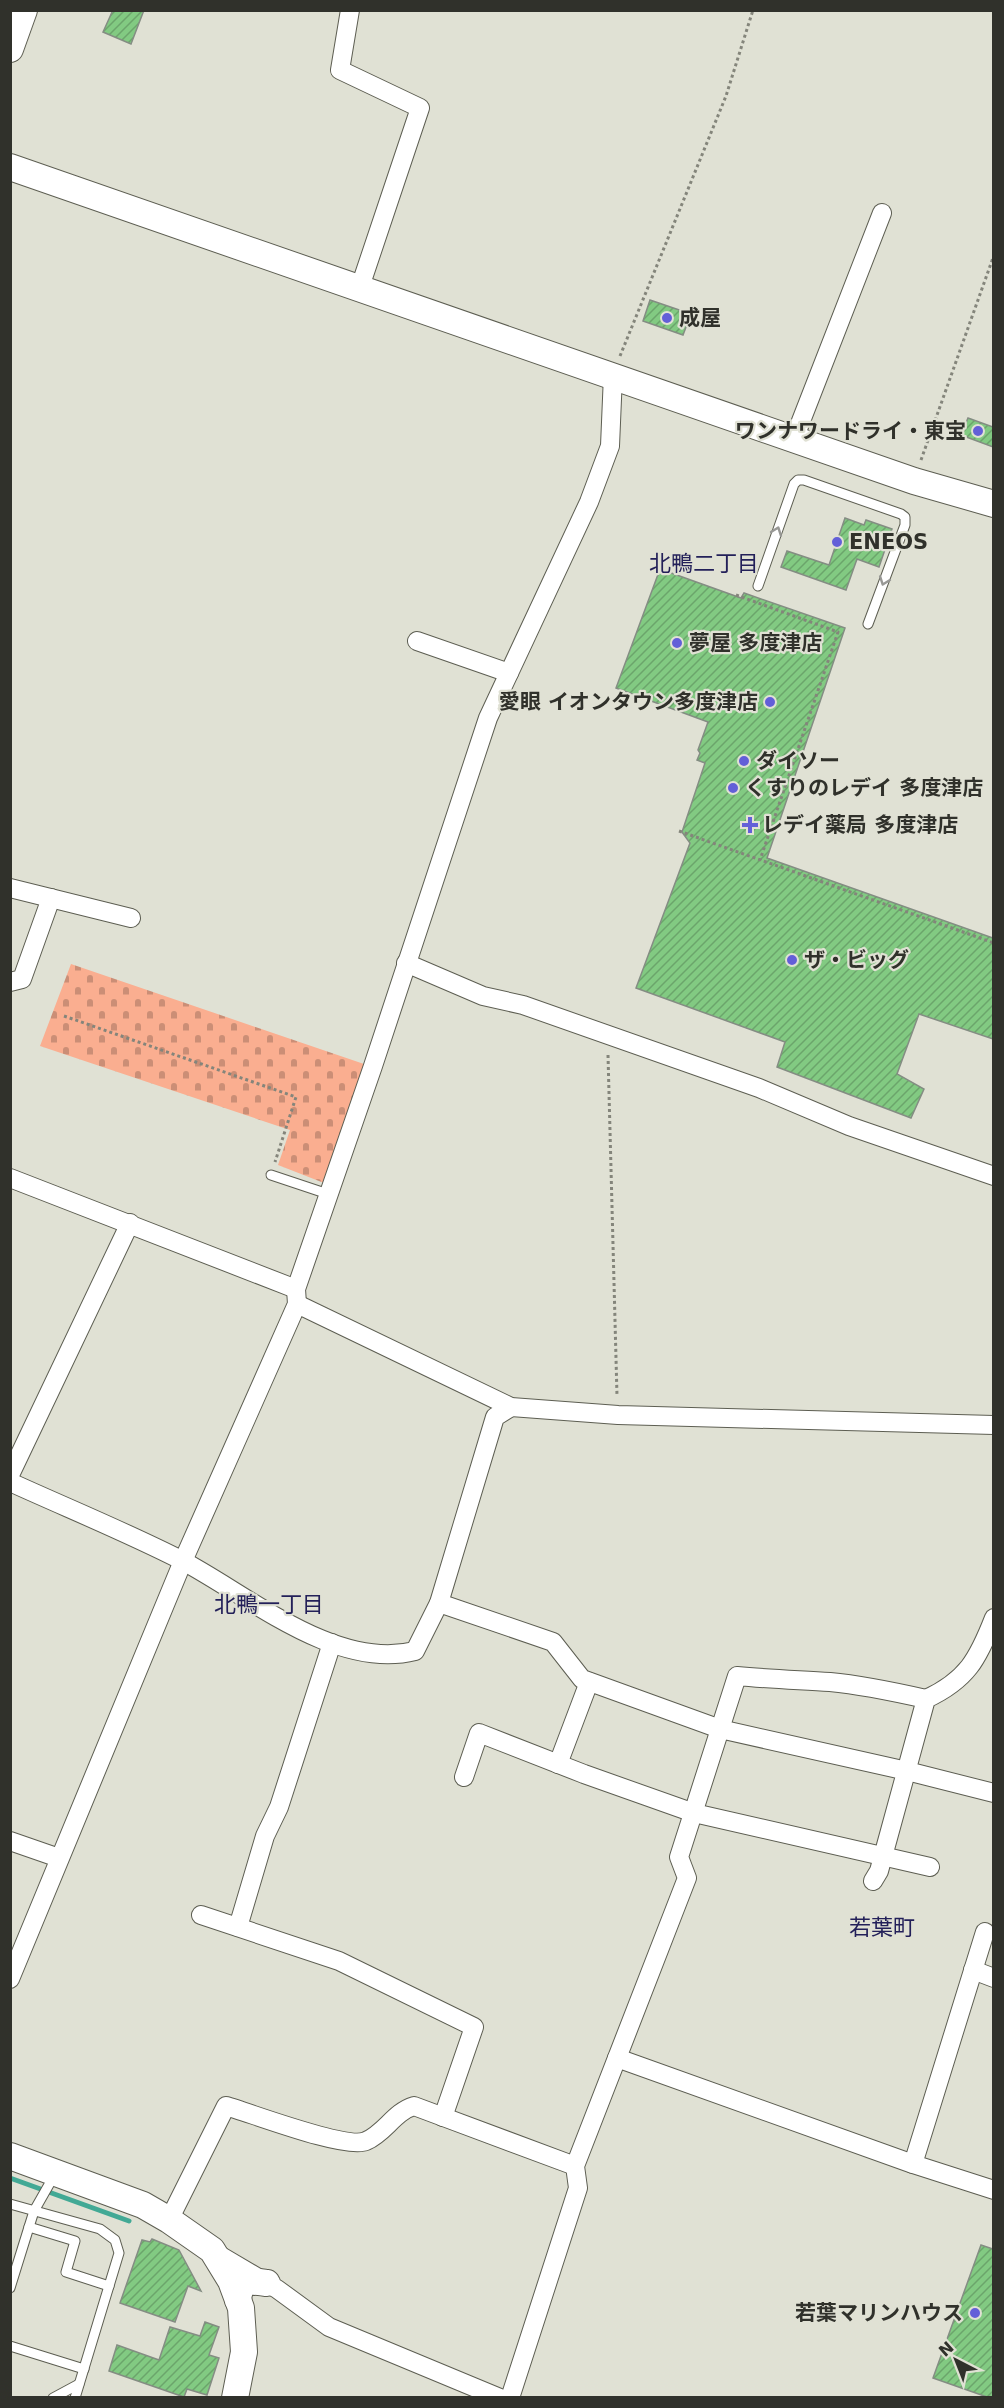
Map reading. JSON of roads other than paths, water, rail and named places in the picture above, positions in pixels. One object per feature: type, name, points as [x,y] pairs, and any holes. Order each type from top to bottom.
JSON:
[{"type":"street","points":[[10,49],[24,10]]},
{"type":"street","points":[[350,10],[340,70],[420,108],[359,290]]},
{"type":"street","points":[[10,167],[914,481],[993,504]]},
{"type":"street","points":[[794,439],[882,213]]},
{"type":"street","points":[[10,1979],[183,1561],[296,1296],[488,718],[589,502],[610,446],[613,375]]},
{"type":"street","points":[[417,641],[509,673]]},
{"type":"street","points":[[10,888],[131,918]]},
{"type":"street","points":[[10,982],[22,979],[51,898]]},
{"type":"street","points":[[406,963],[483,996],[523,1005],[759,1088],[849,1126],[993,1176]]},
{"type":"street","points":[[10,1178],[130,1223],[296,1296],[396,1354],[511,1407],[618,1414],[993,1425]]},
{"type":"street","points":[[10,1475],[130,1223]]},
{"type":"street","points":[[10,1482],[183,1561],[254,1605],[332,1643],[386,1656],[415,1651],[439,1602],[495,1417],[511,1407]]},
{"type":"street","points":[[439,1602],[553,1642],[582,1679],[720,1729],[993,1793]]},
{"type":"street","points":[[510,2397],[578,2188],[575,2166],[687,1878],[679,1857],[737,1676],[785,1681],[831,1682],[888,1690],[926,1699],[947,1689],[972,1666],[993,1618]]},
{"type":"street","points":[[238,1927],[265,1836],[279,1807],[332,1643]]},
{"type":"street","points":[[558,1764],[589,1682]]},
{"type":"street","points":[[873,1881],[884,1857],[926,1699]]},
{"type":"street","points":[[464,1777],[480,1733],[693,1813],[930,1867]]},
{"type":"street","points":[[10,1841],[59,1858]]},
{"type":"street","points":[[201,1915],[339,1961],[474,2027],[443,2116]]},
{"type":"street","points":[[913,2164],[985,1932]]},
{"type":"street","points":[[973,1970],[993,1978]]},
{"type":"street","points":[[617,2058],[913,2164],[993,2190]]},
{"type":"street","points":[[169,2220],[226,2106],[341,2142],[362,2143],[379,2135],[404,2109],[414,2106],[575,2166]]},
{"type":"street","points":[[10,2156],[53,2178],[143,2205],[267,2283],[329,2327],[500,2397]]},
{"type":"street","points":[[212,2250],[231,2281],[241,2308],[244,2352],[235,2397]]},
{"type":"street","points":[[238,2300],[239,2290],[244,2283],[252,2281],[267,2283]]},
{"type":"lane","points":[[758,586],[794,484],[798,480],[804,480],[905,517],[905,525],[868,624]]},
{"type":"lane","points":[[271,1175],[328,1194]]},
{"type":"lane","points":[[10,2288],[34,2211],[53,2178]]},
{"type":"lane","points":[[10,2204],[100,2229],[115,2240],[119,2253],[75,2397]]},
{"type":"lane","points":[[30,2227],[75,2241],[66,2272],[109,2286]]},
{"type":"lane","points":[[10,2346],[84,2368]]},
{"type":"lane","points":[[53,2397],[79,2384]]},
{"type":"waterway","points":[[10,2178],[129,2221]]},
{"type":"place","name":"成屋","points":[[667,318]]},
{"type":"place","name":"ワンナワードライ・東宝","points":[[978,431]]},
{"type":"place","name":"ENEOS","points":[[837,542]]},
{"type":"place","name":"夢屋 多度津店","points":[[677,643]]},
{"type":"place","name":"愛眼 イオンタウン多度津店","points":[[770,702]]},
{"type":"place","name":"ダイソー","points":[[744,761]]},
{"type":"place","name":"くすりのレデイ 多度津店","points":[[733,788]]},
{"type":"place","name":"レデイ薬局 多度津店","points":[[750,825]]},
{"type":"place","name":"ザ・ビッグ","points":[[792,960]]},
{"type":"place","name":"若葉マリンハウス","points":[[975,2313]]},
{"type":"district","name":"北鴨二丁目","points":[[704,563]]},
{"type":"district","name":"北鴨一丁目","points":[[269,1604]]},
{"type":"district","name":"若葉町","points":[[882,1927]]}]
